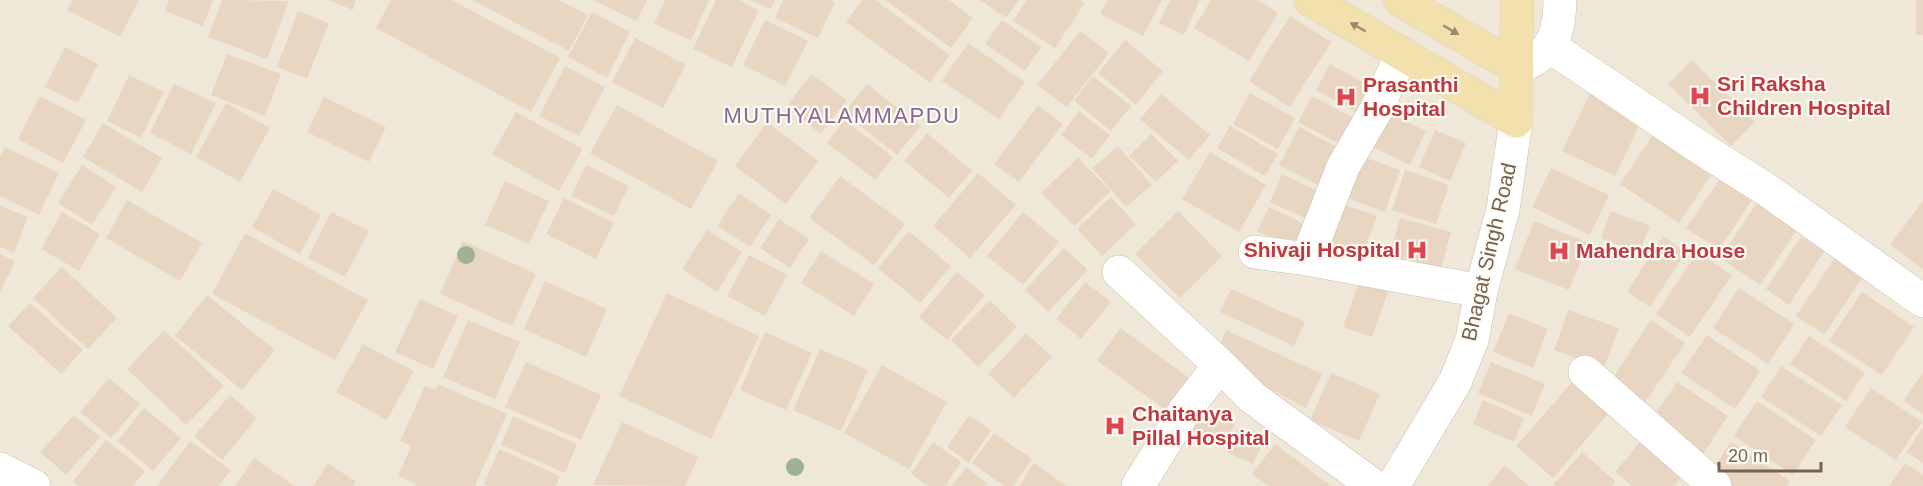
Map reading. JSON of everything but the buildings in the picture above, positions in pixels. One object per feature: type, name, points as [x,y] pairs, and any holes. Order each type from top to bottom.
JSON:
[{"type":"main road","points":[[1311,0],[1516,122]]},
{"type":"main road","points":[[1400,0],[1516,68]]},
{"type":"main road","name":"Bhagat Singh Road","points":[[1516,122],[1517,0]]},
{"type":"street","points":[[1516,68],[1534,62],[1551,47],[1560,15],[1560,0]]},
{"type":"street","points":[[1551,47],[1767,190],[1923,301]]},
{"type":"street","points":[[1307,260],[1343,167],[1376,110],[1402,54]]},
{"type":"street","name":"Bhagat Singh Road","points":[[1393,486],[1455,382],[1472,340],[1481,291],[1503,209],[1516,122]]},
{"type":"street","points":[[1254,252],[1481,291]]},
{"type":"street","points":[[1119,273],[1253,398],[1374,486]]},
{"type":"street","points":[[1138,486],[1185,410],[1220,365]]},
{"type":"street","points":[[1585,372],[1715,486]]},
{"type":"shaded area","points":[[0,0],[1923,0],[1923,486],[0,486]]},
{"type":"place","name":"Sri Raksha Children Hospital","points":[[1700,96]]},
{"type":"place","name":"Prasanthi Hospital","points":[[1346,97]]},
{"type":"place","name":"Shivaji Hospital","points":[[1417,250]]},
{"type":"place","name":"Mahendra House","points":[[1559,251]]},
{"type":"place","name":"Chaitanya Pillal Hospital","points":[[1115,426]]},
{"type":"district","name":"MUTHYALAMMAPDU","points":[[842,115]]}]
